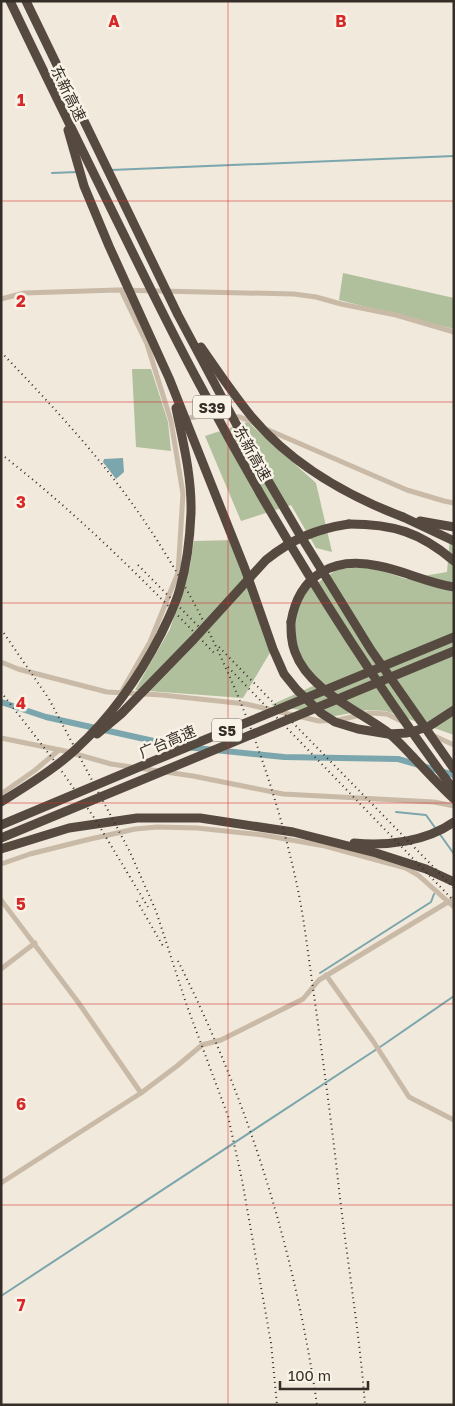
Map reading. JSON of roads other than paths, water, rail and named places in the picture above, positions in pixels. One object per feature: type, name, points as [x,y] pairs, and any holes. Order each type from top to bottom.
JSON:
[{"type":"highway","name":"东新高速","points":[[10,1],[62,111],[174,335],[250,477],[306,572],[346,634],[388,698],[454,790]]},
{"type":"highway","name":"东新高速","points":[[26,1],[178,314],[249,448],[371,650],[454,769]]},
{"type":"highway","points":[[62,111],[84,186],[169,378],[245,569],[273,649],[280,666],[290,682],[314,707],[335,722],[371,732],[398,734],[414,732],[436,722],[454,710]]},
{"type":"highway","points":[[178,314],[230,389],[276,443],[308,468],[337,487],[454,541]]},
{"type":"highway","points":[[75,750],[109,715],[136,679],[157,642],[180,590],[185,570],[191,514],[190,490],[188,468],[169,378]]},
{"type":"highway","points":[[403,517],[454,527]]},
{"type":"highway","points":[[1,802],[75,750],[114,719],[194,639],[258,568],[294,540],[333,526],[349,524],[393,527],[430,542],[454,561]]},
{"type":"highway","points":[[454,587],[363,563],[333,566],[314,576],[304,588],[293,611],[291,622],[295,653],[301,665],[311,676],[336,699],[386,731],[399,742],[454,800]]},
{"type":"highway","name":"广台高速","points":[[1,825],[454,637]]},
{"type":"highway","name":"广台高速","points":[[1,838],[454,651]]},
{"type":"highway","points":[[1,849],[70,828],[137,818],[200,818],[294,832],[376,853],[426,869],[454,882]]},
{"type":"highway","points":[[329,841],[375,845],[401,842],[428,835],[454,822]]},
{"type":"street","points":[[1,299],[24,293],[121,290],[294,294],[316,297],[454,332]]},
{"type":"street","points":[[121,290],[147,344],[171,421],[183,494],[178,573],[150,642],[121,693]]},
{"type":"street","points":[[171,421],[205,415],[240,417],[407,490],[444,502],[454,503]]},
{"type":"street","points":[[1,662],[18,669],[107,692],[162,695],[246,704],[319,721],[338,720],[370,713],[387,714],[454,745]]},
{"type":"street","points":[[1,738],[60,750],[111,764],[193,776],[284,794],[434,802],[454,806]]},
{"type":"street","points":[[1,794],[60,750]]},
{"type":"street","points":[[1,864],[30,854],[135,829],[157,827],[196,828],[263,835],[325,846],[406,868],[418,874],[454,907]]},
{"type":"street","points":[[1,1183],[141,1093],[178,1066],[202,1045],[221,1040],[303,999],[319,980],[326,975],[454,898]]},
{"type":"street","points":[[1,900],[78,1002],[141,1093]]},
{"type":"street","points":[[1,969],[35,943]]},
{"type":"street","points":[[326,975],[373,1041],[409,1097],[454,1120]]},
{"type":"water","points":[[123,458],[124,472],[116,479],[103,462],[104,459]]},
{"type":"waterway","points":[[111,170],[454,156]]},
{"type":"waterway","points":[[52,173],[77,172]]},
{"type":"waterway","points":[[1,702],[46,717],[176,746],[284,757],[398,759],[454,775]]},
{"type":"waterway","points":[[396,812],[426,815],[436,829]]},
{"type":"waterway","points":[[439,833],[454,854]]},
{"type":"waterway","points":[[320,973],[431,902],[434,894]]},
{"type":"waterway","points":[[1,1296],[383,1045],[454,996]]},
{"type":"railway","points":[[1,352],[97,458],[156,538],[183,583],[207,629],[230,676],[250,725],[282,825],[295,876],[303,920],[332,1127],[365,1405]]},
{"type":"railway","points":[[1,454],[58,501],[112,550],[216,655]]},
{"type":"railway","points":[[138,565],[203,631]]},
{"type":"railway","points":[[1,629],[49,699],[130,852],[156,911],[187,1006],[228,1116],[242,1180],[271,1343],[277,1405]]},
{"type":"railway","points":[[219,647],[454,888]]},
{"type":"railway","points":[[228,667],[454,901]]},
{"type":"railway","points":[[1,692],[56,763],[95,819],[148,907]]},
{"type":"railway","points":[[137,901],[163,946]]},
{"type":"railway","points":[[178,961],[226,1067],[266,1177],[296,1290],[308,1347],[317,1405]]}]
